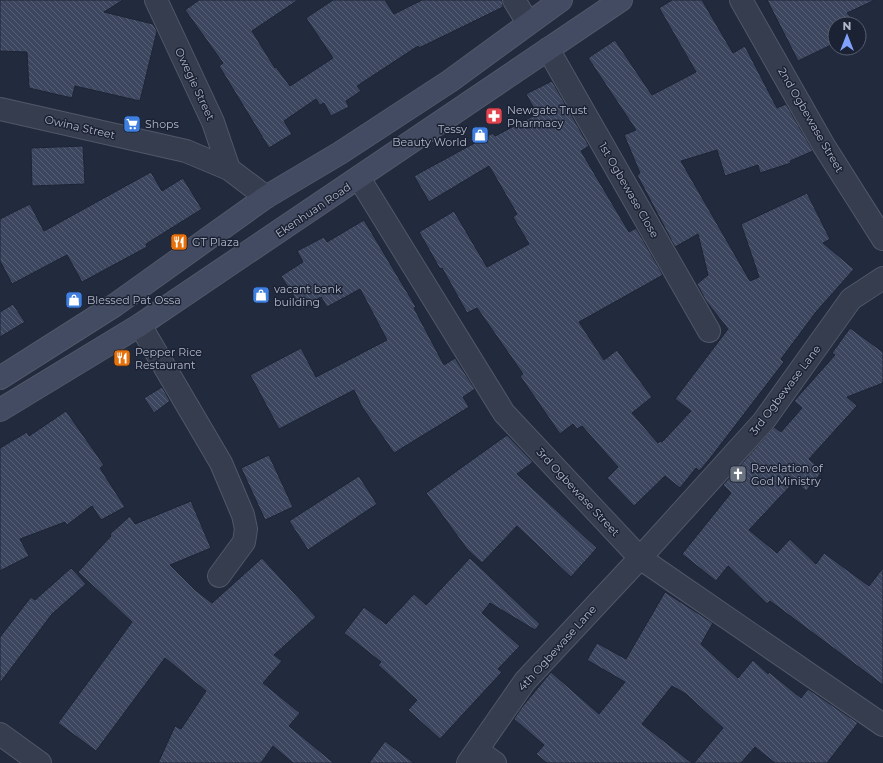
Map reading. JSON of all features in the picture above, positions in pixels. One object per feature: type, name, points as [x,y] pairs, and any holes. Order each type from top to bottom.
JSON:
[{"type":"main road","points":[[0,378],[115,305],[266,197],[340,153],[450,82],[561,0]]},
{"type":"main road","name":"Ekenhuan Road","points":[[0,410],[140,325],[621,0]]},
{"type":"street","name":"Owegie Street","points":[[156,0],[213,122],[230,169]]},
{"type":"street","points":[[514,0],[528,23]]},
{"type":"street","name":"2nd Ogbewase Street","points":[[741,0],[824,146],[883,239]]},
{"type":"street","name":"1st Ogbewase Close","points":[[548,49],[709,331]]},
{"type":"street","name":"Owina Street","points":[[0,109],[186,151],[230,169],[266,197]]},
{"type":"street","name":"3rd Ogbewase Street","points":[[359,178],[504,413],[640,558],[883,725]]},
{"type":"street","name":"3rd Ogbewase Lane","points":[[640,558],[763,422],[851,299],[883,278]]},
{"type":"street","points":[[140,325],[220,463],[243,515],[246,529],[244,542],[219,576]]},
{"type":"street","name":"4th Ogbewase Lane","points":[[473,756],[525,681],[640,558]]},
{"type":"street","points":[[0,734],[40,763]]},
{"type":"street","points":[[473,756],[495,763]]},
{"type":"building","points":[[0,0],[123,0],[104,12],[153,24],[157,31],[140,101],[75,86],[72,98],[29,88],[27,52],[0,51]]},
{"type":"building","points":[[199,0],[298,0],[252,31],[275,68],[276,67],[290,86],[333,58],[306,18],[333,0],[385,0],[394,14],[422,0],[502,0],[503,7],[419,48],[418,46],[357,86],[361,91],[346,101],[349,107],[331,116],[324,103],[320,105],[316,99],[284,121],[292,134],[269,148],[219,66],[223,63],[185,10]]},
{"type":"building","points":[[672,0],[702,0],[733,53],[745,46],[777,108],[786,104],[813,151],[790,161],[791,163],[760,173],[758,165],[725,176],[717,150],[681,161],[750,281],[759,277],[741,224],[807,193],[830,239],[823,243],[854,269],[816,312],[781,359],[784,362],[699,471],[696,468],[680,488],[665,476],[634,506],[607,478],[618,467],[582,426],[577,429],[573,424],[560,434],[520,376],[523,374],[477,308],[467,313],[442,268],[440,269],[419,232],[454,211],[487,267],[529,244],[513,217],[517,214],[489,166],[429,202],[414,176],[493,133],[495,136],[537,114],[526,94],[552,81],[589,146],[581,151],[629,232],[636,228],[663,275],[579,322],[604,360],[617,350],[652,397],[632,413],[658,443],[660,441],[662,442],[691,411],[675,399],[728,329],[706,301],[697,284],[708,275],[698,234],[675,247],[637,175],[640,173],[624,135],[636,130],[588,58],[615,40],[652,95],[696,72],[659,8]]},
{"type":"building","points":[[767,0],[875,0],[847,13],[850,16],[827,16],[827,47],[798,61]]},
{"type":"building","points":[[83,146],[85,184],[32,186],[31,148]]},
{"type":"building","points":[[151,172],[162,191],[183,178],[202,209],[146,244],[147,247],[82,282],[67,255],[12,284],[0,261],[0,219],[30,204],[44,231]]},
{"type":"building","points":[[364,220],[416,307],[414,308],[444,365],[455,358],[475,389],[463,397],[469,407],[394,453],[362,407],[354,390],[279,429],[250,375],[301,348],[316,377],[387,340],[360,289],[327,307],[321,297],[302,309],[281,276],[303,262],[297,251],[324,237],[327,242]]},
{"type":"building","points":[[13,304],[25,322],[0,337],[0,312]]},
{"type":"building","points":[[850,328],[883,352],[883,383],[847,397],[857,406],[809,459],[823,471],[806,491],[795,481],[749,530],[777,553],[790,539],[816,564],[824,553],[869,586],[883,568],[883,685],[770,601],[767,604],[728,566],[716,581],[682,554],[731,493],[723,485],[774,427],[781,432],[802,408],[794,401],[835,355],[832,353]]},
{"type":"building","points":[[162,387],[170,401],[154,413],[144,398]]},
{"type":"building","points":[[66,411],[104,465],[100,468],[125,507],[101,520],[92,506],[67,525],[65,522],[20,539],[29,556],[0,571],[0,448],[27,432],[29,436]]},
{"type":"building","points":[[507,435],[533,462],[517,474],[597,548],[571,577],[517,526],[482,563],[467,549],[426,493]]},
{"type":"building","points":[[269,455],[293,507],[265,520],[241,468]]},
{"type":"building","points":[[359,476],[377,504],[308,550],[289,521]]},
{"type":"building","points":[[191,501],[211,548],[170,565],[194,589],[212,603],[262,558],[316,617],[274,655],[282,661],[263,683],[300,713],[289,726],[334,763],[293,763],[273,746],[261,763],[158,763],[175,726],[181,729],[206,691],[165,658],[96,751],[58,723],[132,622],[78,572],[111,536],[110,534],[130,516],[135,524]]},
{"type":"building","points":[[470,558],[540,624],[535,630],[490,603],[482,613],[520,646],[498,669],[502,672],[440,739],[408,710],[417,700],[378,665],[381,662],[344,633],[364,607],[386,624],[414,594],[426,605]]},
{"type":"building","points":[[71,568],[86,584],[52,614],[0,683],[0,637],[31,597],[35,600]]},
{"type":"building","points":[[665,592],[713,623],[701,644],[738,678],[753,660],[768,674],[769,672],[801,698],[808,689],[858,723],[827,763],[775,763],[755,747],[741,763],[694,763],[723,728],[686,694],[672,686],[642,724],[692,763],[547,763],[536,754],[544,745],[514,719],[522,707],[551,672],[599,714],[625,682],[587,660],[597,643],[626,659]]},
{"type":"building","points":[[385,741],[414,763],[369,763]]},
{"type":"place","name":"Newgate Trust Pharmacy","points":[[494,116]]},
{"type":"place","name":"Shops","points":[[132,124]]},
{"type":"place","name":"Tessy Beauty World","points":[[480,135]]},
{"type":"place","name":"GT Plaza","points":[[179,242]]},
{"type":"place","name":"vacant bank building","points":[[261,295]]},
{"type":"place","name":"Blessed Pat Ossa","points":[[74,300]]},
{"type":"place","name":"Pepper Rice Restaurant","points":[[122,358]]},
{"type":"place","name":"Revelation of God Ministry","points":[[738,474]]}]
